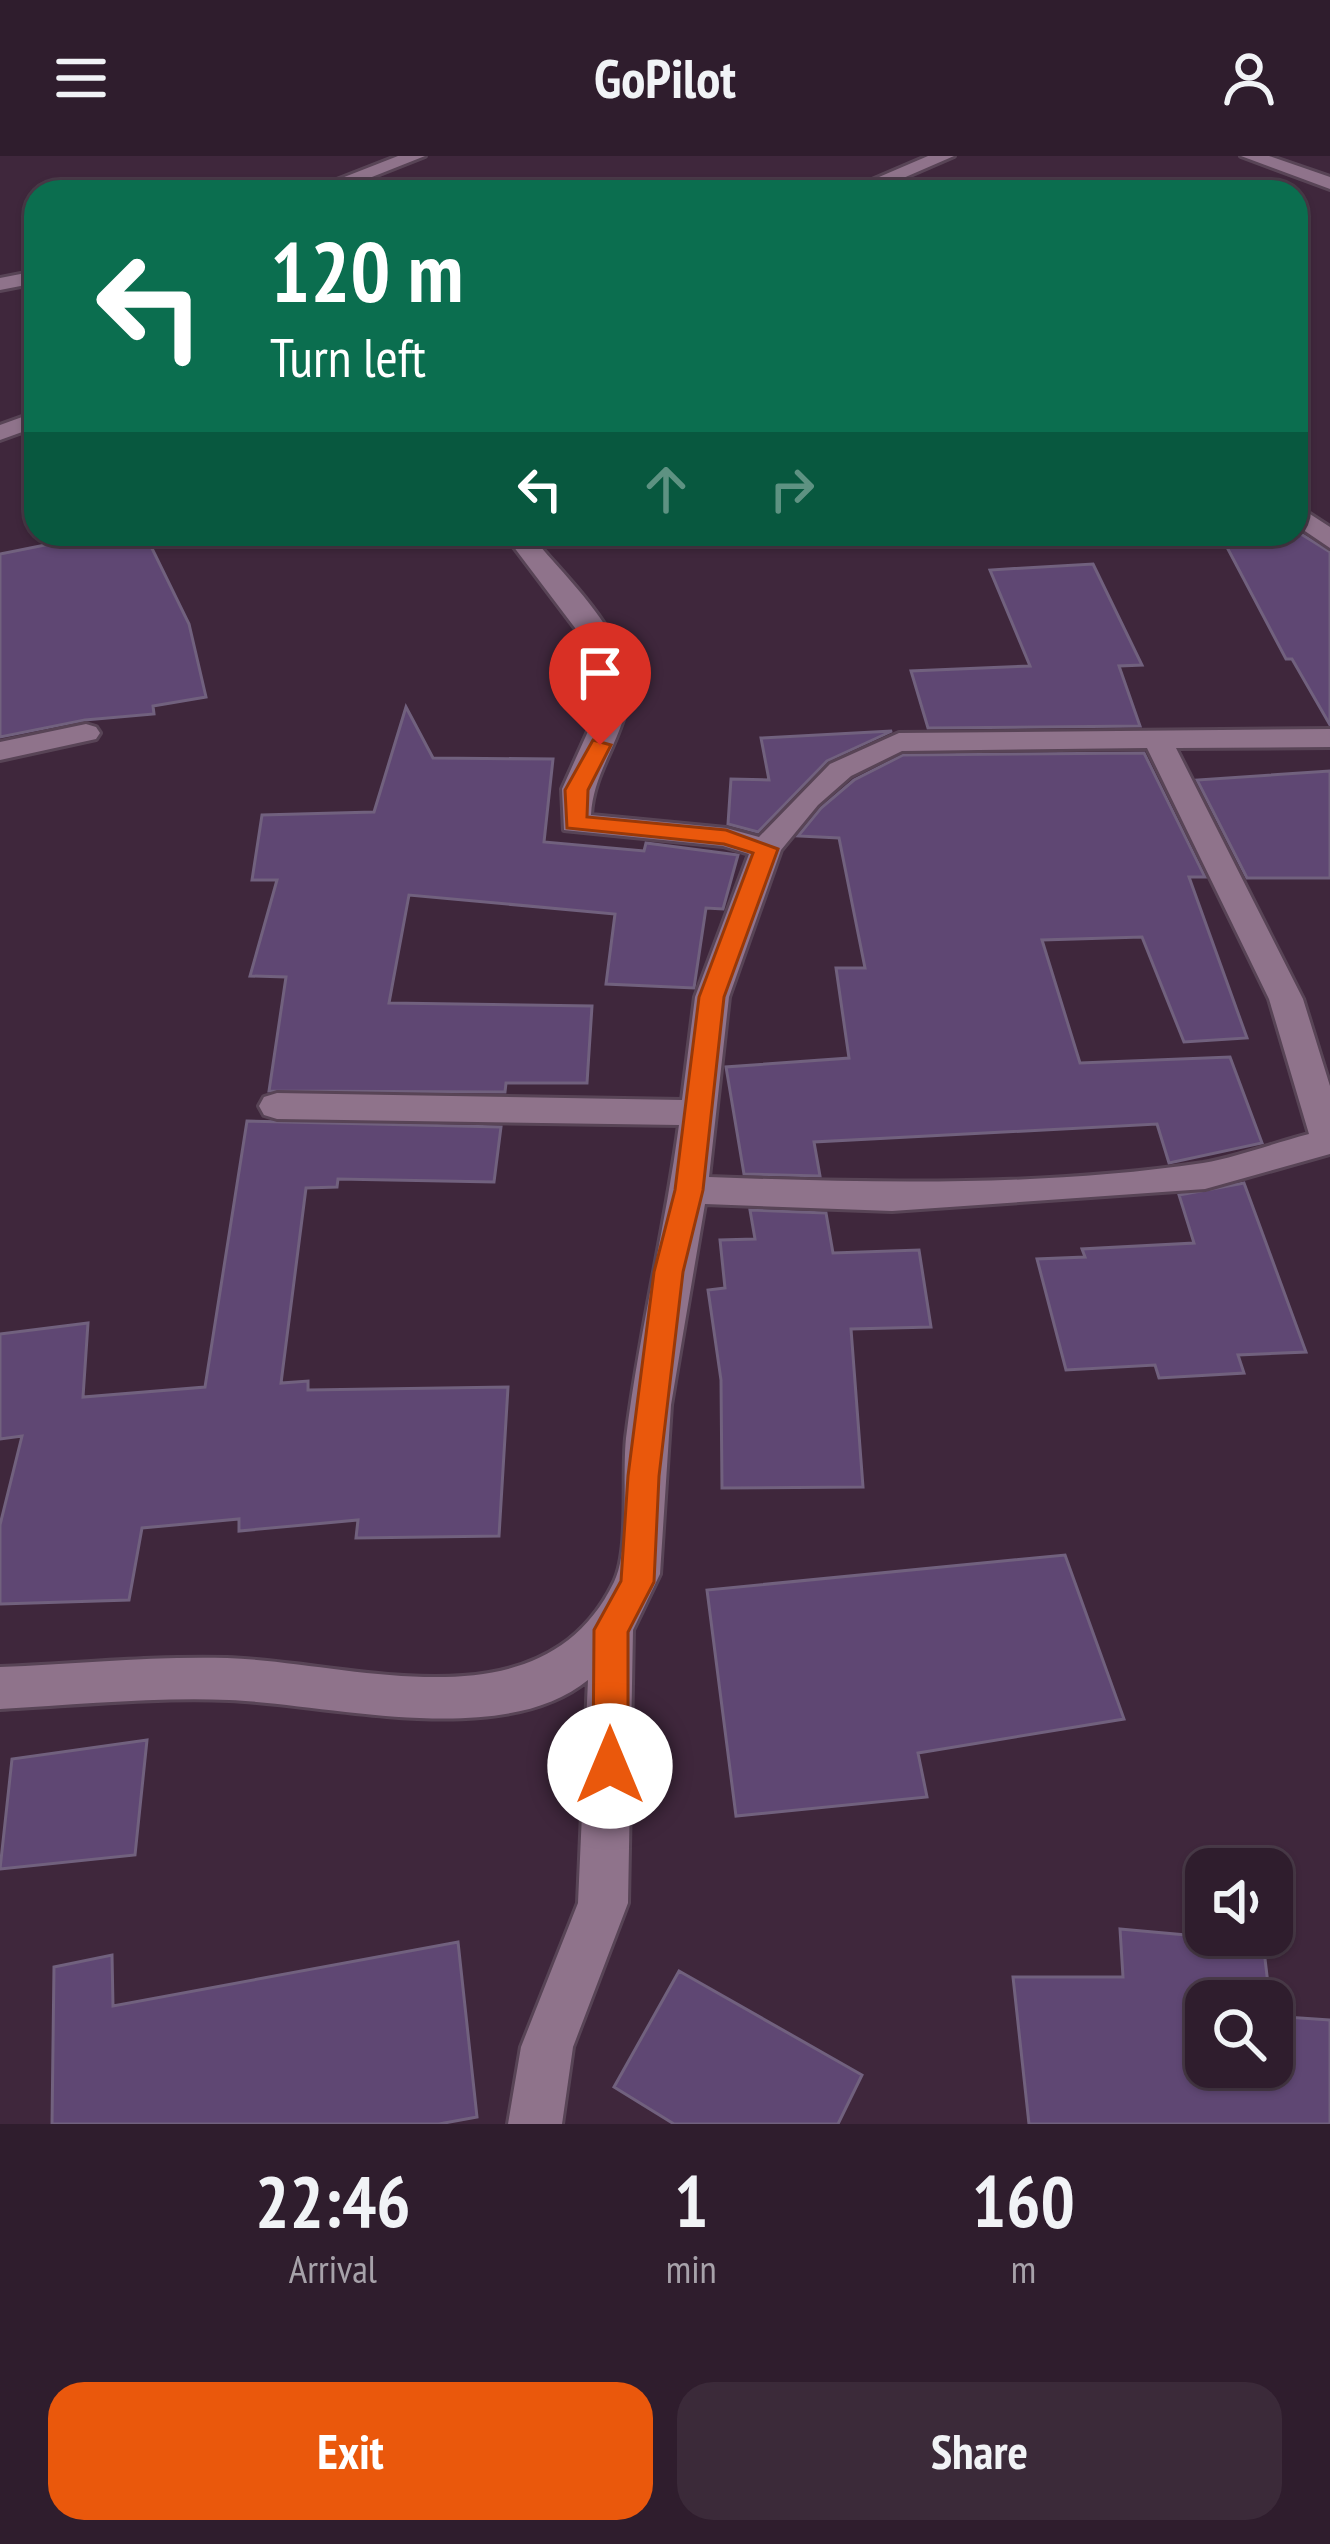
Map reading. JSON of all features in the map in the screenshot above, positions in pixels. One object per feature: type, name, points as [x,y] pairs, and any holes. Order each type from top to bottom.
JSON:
[{"type":"street","points":[[349,180],[416,156]]},
{"type":"street","points":[[893,156],[917,166]]},
{"type":"street","points":[[887,180],[946,156]]},
{"type":"street","points":[[1250,156],[1330,183]]},
{"type":"street","points":[[526,546],[611,656],[613,707],[577,790],[575,823],[726,837],[766,849]]},
{"type":"street","points":[[0,751],[86,734]]},
{"type":"street","points":[[0,1688],[230,1679],[395,1698],[496,1699],[571,1669],[611,1630],[637,1582],[668,1272],[689,1190],[712,997],[766,849],[796,807],[868,750],[899,742],[1330,738]]},
{"type":"street","points":[[689,1190],[892,1197],[1051,1188],[1205,1176],[1330,1141],[1286,999],[1158,742]]},
{"type":"street","points":[[277,1106],[698,1113]]},
{"type":"street","points":[[536,2124],[547,2047],[603,1903],[609,1841],[611,1630]]},
{"type":"building","points":[[1308,538],[1330,552],[1330,725],[1292,659],[1286,659],[1226,546],[1308,546]]},
{"type":"building","points":[[40,546],[151,546],[189,624],[206,697],[153,706],[154,714],[85,720],[0,737],[0,554]]},
{"type":"building","points":[[1093,564],[1142,665],[1119,666],[1140,726],[928,728],[911,671],[1030,666],[990,570]]},
{"type":"building","points":[[406,707],[433,758],[553,759],[544,842],[644,851],[646,843],[738,855],[723,909],[706,908],[694,988],[606,984],[615,914],[409,895],[389,1003],[592,1006],[587,1083],[506,1083],[505,1092],[269,1091],[286,977],[250,976],[277,880],[252,880],[262,815],[374,812]]},
{"type":"building","points":[[892,731],[827,761],[758,832],[728,824],[731,779],[769,780],[761,738]]},
{"type":"building","points":[[1144,753],[1205,877],[1189,877],[1247,1038],[1184,1042],[1142,937],[1042,940],[1080,1063],[1230,1057],[1262,1143],[1169,1163],[1157,1124],[814,1142],[820,1176],[744,1174],[726,1067],[849,1058],[836,968],[865,968],[839,838],[798,836],[821,808],[854,780],[903,755]]},
{"type":"building","points":[[1330,771],[1330,878],[1247,878],[1197,780]]},
{"type":"building","points":[[247,1121],[501,1127],[494,1182],[338,1179],[337,1187],[306,1188],[281,1383],[308,1381],[308,1390],[508,1387],[499,1536],[356,1538],[358,1520],[239,1531],[239,1519],[142,1528],[129,1600],[0,1604],[0,1525],[22,1436],[0,1439],[0,1334],[88,1323],[83,1397],[205,1387]]},
{"type":"building","points":[[1244,1183],[1306,1352],[1238,1355],[1244,1373],[1159,1378],[1155,1365],[1066,1370],[1037,1259],[1085,1257],[1082,1249],[1194,1243],[1179,1195]]},
{"type":"building","points":[[750,1210],[826,1213],[833,1253],[919,1250],[931,1327],[851,1329],[863,1487],[722,1488],[721,1380],[708,1290],[725,1288],[720,1240],[755,1239]]},
{"type":"building","points":[[1065,1555],[1124,1719],[918,1753],[927,1797],[736,1816],[707,1590]]},
{"type":"building","points":[[147,1740],[135,1855],[0,1869],[12,1759]]},
{"type":"building","points":[[1120,1929],[1185,1935],[1185,1956],[1265,1956],[1268,1980],[1185,1980],[1185,2088],[1293,2088],[1293,2017],[1330,2020],[1330,2124],[1029,2124],[1013,1977],[1123,1977]]},
{"type":"building","points":[[458,1942],[477,2117],[439,2124],[52,2124],[54,1967],[112,1955],[113,2006]]},
{"type":"building","points":[[679,1971],[862,2075],[838,2124],[674,2124],[614,2087]]},
{"type":"route","points":[[600,745],[577,790],[575,823],[726,837],[766,849],[712,997],[689,1190],[668,1272],[637,1582],[611,1630],[610,1766]]}]
